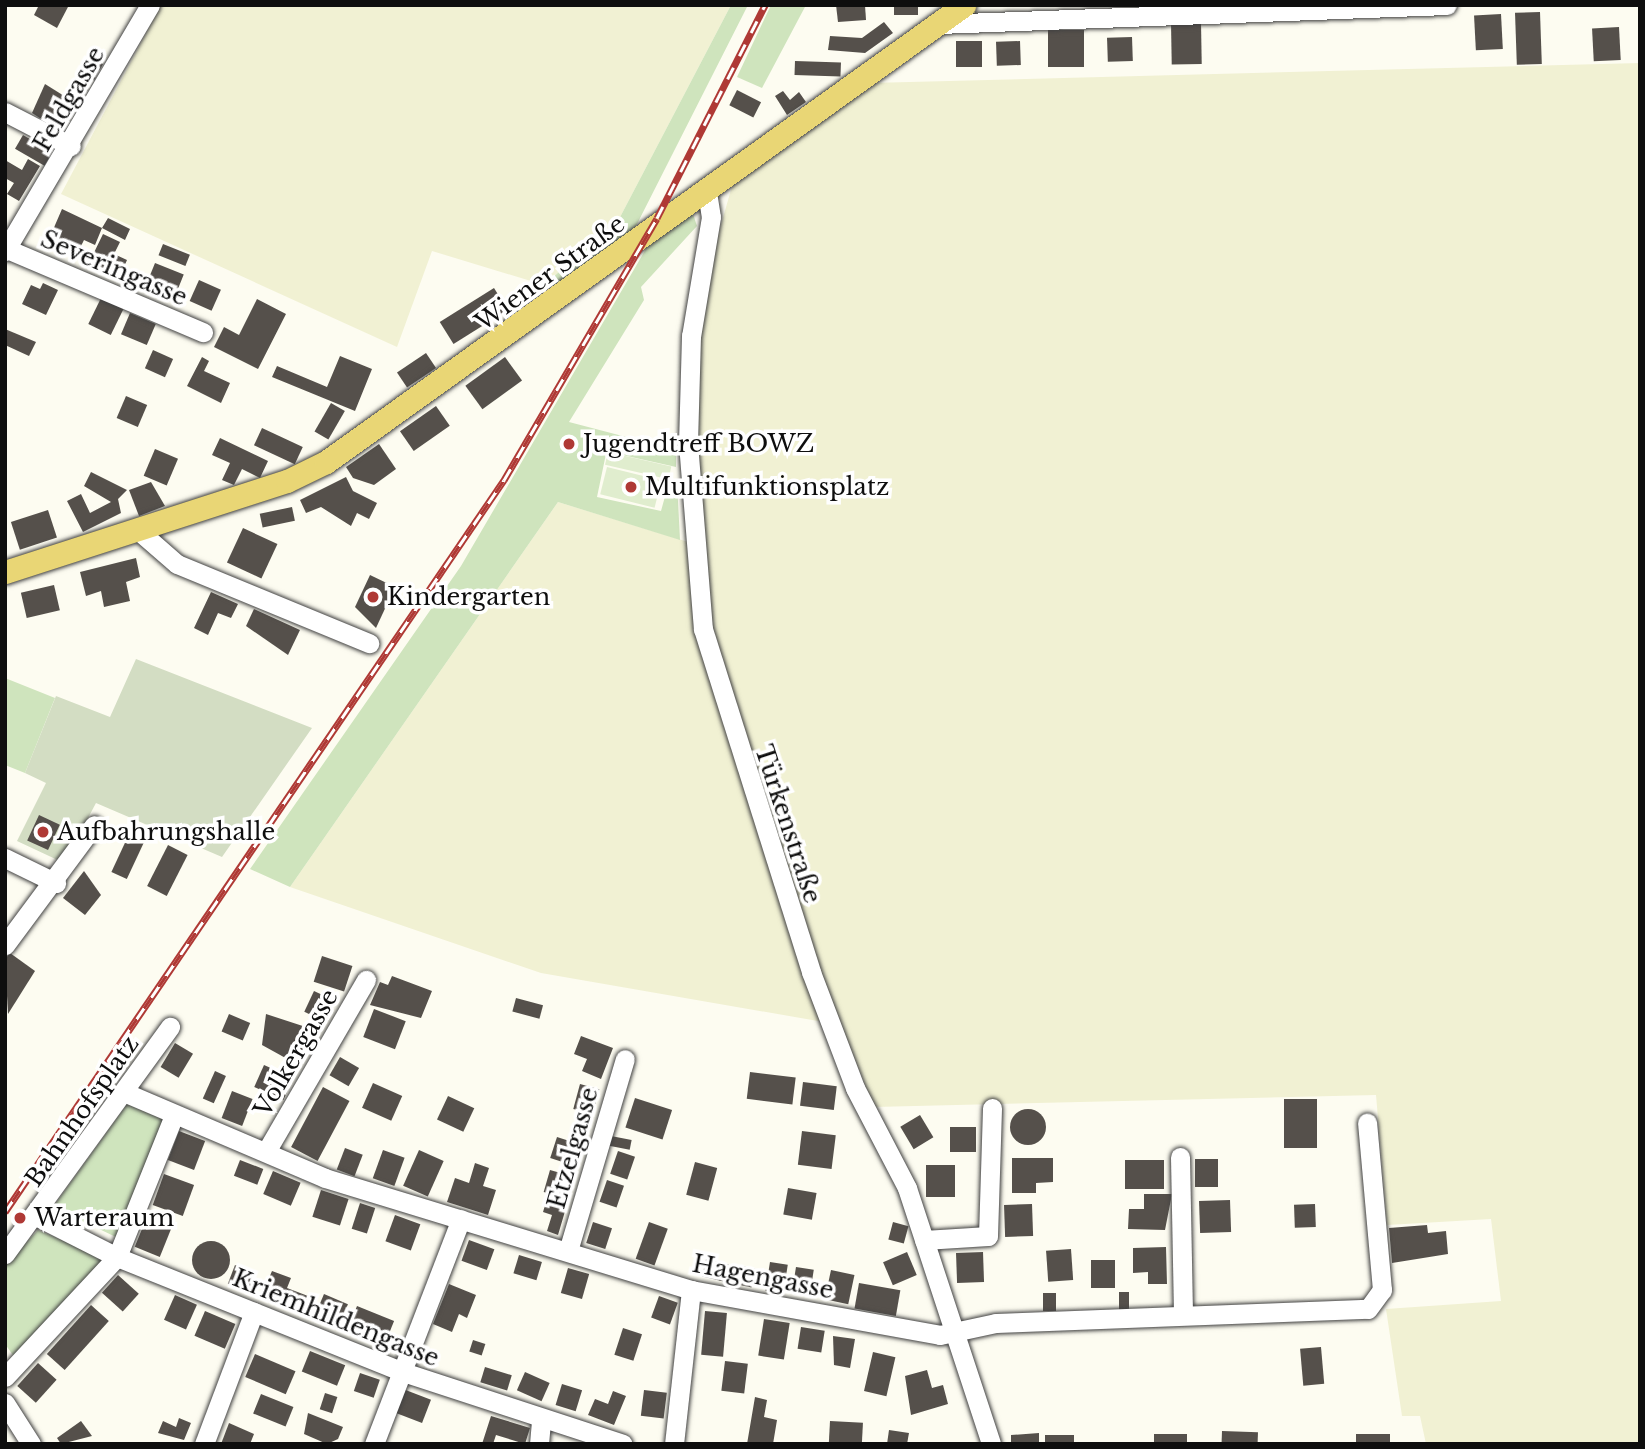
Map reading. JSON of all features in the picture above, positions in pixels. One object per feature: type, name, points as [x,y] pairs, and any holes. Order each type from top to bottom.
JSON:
[{"type":"main road","name":"Wiener Straße","points":[[5,572],[139,531],[326,462],[707,192],[964,5]]},
{"type":"street","name":"Feldgasse","points":[[6,250],[71,146],[150,5]]},
{"type":"street","points":[[938,24],[1447,5]]},
{"type":"street","points":[[5,112],[71,146]]},
{"type":"street","name":"Türkenstraße","points":[[707,192],[712,217],[696,296],[688,408],[703,629],[811,972],[925,1240],[959,1333],[991,1444]]},
{"type":"street","name":"Severingasse","points":[[6,250],[203,332]]},
{"type":"street","points":[[139,531],[177,564],[369,643]]},
{"type":"street","points":[[5,945],[56,883],[93,825]]},
{"type":"street","points":[[5,858],[56,883]]},
{"type":"street","name":"Volkergasse","points":[[267,1150],[366,980]]},
{"type":"street","name":"Bahnhofsplatz","points":[[5,1254],[38,1217],[170,1027]]},
{"type":"street","name":"Etzelgasse","points":[[568,1251],[625,1059]]},
{"type":"street","name":"Hagengasse","points":[[126,1093],[173,1118],[267,1150],[325,1178],[691,1290],[959,1333],[996,1323],[1368,1309],[1382,1290],[1367,1123]]},
{"type":"street","points":[[925,1240],[988,1237],[992,1108]]},
{"type":"street","points":[[5,1377],[117,1256],[173,1118]]},
{"type":"street","points":[[1180,1157],[1182,1314]]},
{"type":"street","name":"Kriemhildengasse","points":[[38,1217],[117,1256],[403,1373],[541,1420],[623,1444]]},
{"type":"street","points":[[374,1444],[461,1219]]},
{"type":"street","points":[[674,1444],[691,1290]]},
{"type":"street","points":[[204,1444],[254,1312]]},
{"type":"street","points":[[5,1403],[31,1444]]},
{"type":"street","points":[[539,1444],[541,1420]]},
{"type":"green space","points":[[161,5],[731,5],[618,221],[544,285],[432,251],[397,347],[61,194]]},
{"type":"green space","points":[[731,5],[748,5],[634,230],[555,286],[544,285],[618,221]]},
{"type":"green space","points":[[771,5],[806,5],[762,88],[737,77]]},
{"type":"green space","points":[[1640,63],[1640,1444],[1426,1444],[1420,1416],[1402,1416],[1386,1309],[1501,1301],[1491,1219],[1387,1225],[1376,1095],[874,1107],[841,1025],[541,973],[290,887],[558,502],[698,545],[695,396],[700,299],[732,186],[870,83]]},
{"type":"green space","points":[[693,214],[697,226],[641,287],[644,300],[569,422],[676,450],[676,467],[618,454],[619,443],[597,438],[594,445],[607,449],[597,497],[661,511],[669,482],[677,482],[680,540],[558,502],[290,887],[250,869],[461,566],[650,242]]},
{"type":"green space","points":[[608,452],[671,467],[668,479],[605,465]]},
{"type":"green space","name":"Multifunktionsplatz","points":[[607,467],[661,481],[655,508],[600,494]]},
{"type":"green space","points":[[136,659],[312,728],[222,857],[96,803],[64,863],[17,841],[46,783],[25,773],[56,696],[110,717]]},
{"type":"green space","points":[[5,678],[55,698],[25,773],[5,765]]},
{"type":"green space","points":[[127,1104],[166,1121],[118,1238],[53,1207]]},
{"type":"green space","points":[[38,1230],[104,1258],[15,1358],[5,1344],[5,1265]]},
{"type":"building","points":[[39,5],[69,5],[57,28],[34,15]]},
{"type":"building","points":[[836,5],[865,5],[866,20],[838,22]]},
{"type":"building","points":[[894,5],[918,5],[918,15],[894,15]]},
{"type":"building","points":[[1540,12],[1542,64],[1517,65],[1515,13]]},
{"type":"building","points":[[1501,14],[1503,49],[1476,50],[1474,15]]},
{"type":"building","points":[[884,22],[893,33],[865,53],[828,50],[830,36],[862,38]]},
{"type":"building","points":[[1201,22],[1202,64],[1172,65],[1171,23]]},
{"type":"building","points":[[1619,27],[1621,60],[1594,61],[1592,28]]},
{"type":"building","points":[[1048,30],[1084,30],[1084,67],[1048,67]]},
{"type":"building","points":[[1132,37],[1133,61],[1108,62],[1107,38]]},
{"type":"building","points":[[956,41],[982,41],[982,67],[956,67]]},
{"type":"building","points":[[1020,41],[1021,65],[997,66],[996,42]]},
{"type":"building","points":[[88,56],[103,64],[94,81],[79,73]]},
{"type":"building","points":[[795,61],[841,63],[840,77],[795,75]]},
{"type":"building","points":[[45,84],[69,99],[52,126],[32,113]]},
{"type":"building","points":[[737,90],[761,102],[753,117],[729,105]]},
{"type":"building","points":[[783,91],[790,100],[799,92],[806,102],[787,115],[775,96]]},
{"type":"building","points":[[23,135],[52,152],[44,166],[15,149]]},
{"type":"building","points":[[28,159],[40,166],[19,201],[7,194],[14,183],[5,178],[5,160],[22,170]]},
{"type":"building","points":[[62,209],[102,228],[95,245],[84,240],[78,252],[49,239]]},
{"type":"building","points":[[108,218],[130,229],[125,240],[102,228]]},
{"type":"building","points":[[103,234],[120,242],[114,254],[127,260],[118,281],[87,267]]},
{"type":"building","points":[[163,244],[190,255],[185,266],[159,255]]},
{"type":"building","points":[[155,263],[184,275],[173,302],[144,291]]},
{"type":"building","points":[[199,280],[221,290],[212,311],[190,301]]},
{"type":"building","points":[[43,283],[58,290],[46,315],[22,304],[31,285],[40,289]]},
{"type":"building","points":[[494,288],[508,310],[454,344],[440,322]]},
{"type":"building","points":[[101,298],[123,309],[111,335],[88,324]]},
{"type":"building","points":[[257,299],[286,314],[258,369],[214,347],[224,327],[239,335]]},
{"type":"building","points":[[130,313],[156,324],[147,345],[121,334]]},
{"type":"building","points":[[5,329],[36,342],[29,356],[5,345]]},
{"type":"building","points":[[153,350],[173,359],[165,377],[145,368]]},
{"type":"building","points":[[426,353],[436,368],[407,387],[397,373]]},
{"type":"building","points":[[340,356],[372,369],[355,411],[272,377],[277,366],[327,387]]},
{"type":"building","points":[[202,357],[209,361],[204,371],[230,383],[221,403],[187,386]]},
{"type":"building","points":[[505,357],[522,380],[482,409],[465,386]]},
{"type":"building","points":[[126,396],[147,405],[138,427],[117,418]]},
{"type":"building","points":[[331,403],[345,411],[328,440],[314,432]]},
{"type":"building","points":[[436,406],[450,426],[414,451],[400,431]]},
{"type":"building","points":[[262,428],[303,447],[295,464],[254,445]]},
{"type":"building","points":[[220,438],[268,461],[260,478],[242,469],[234,485],[222,480],[230,463],[212,455]]},
{"type":"building","points":[[379,444],[396,469],[374,485],[353,478],[346,467]]},
{"type":"building","points":[[155,449],[178,459],[167,485],[144,476]]},
{"type":"building","points":[[91,472],[127,490],[118,499],[121,513],[83,532],[67,501],[81,494],[90,513],[111,502],[84,486]]},
{"type":"building","points":[[346,477],[353,491],[377,503],[369,519],[357,513],[351,526],[321,507],[306,513],[300,500]]},
{"type":"building","points":[[151,482],[165,506],[139,516],[129,490]]},
{"type":"building","points":[[292,507],[295,521],[263,528],[260,514]]},
{"type":"building","points":[[48,510],[57,538],[20,550],[11,522]]},
{"type":"building","points":[[243,528],[277,544],[261,578],[227,562]]},
{"type":"building","points":[[136,558],[140,577],[126,582],[130,601],[104,607],[101,591],[86,596],[80,572]]},
{"type":"building","points":[[370,575],[395,587],[376,628],[355,607]]},
{"type":"building","points":[[54,585],[60,610],[27,618],[21,593]]},
{"type":"building","points":[[211,592],[238,604],[231,618],[218,613],[208,635],[194,628]]},
{"type":"building","points":[[254,609],[300,630],[288,655],[246,626]]},
{"type":"building","name":"Aufbahrungshalle","points":[[39,815],[60,825],[48,850],[27,840]]},
{"type":"building","points":[[130,832],[145,839],[127,879],[111,872]]},
{"type":"building","points":[[168,845],[188,855],[167,896],[147,886]]},
{"type":"building","points":[[84,871],[101,895],[85,915],[63,898]]},
{"type":"building","points":[[10,953],[35,971],[8,1014],[5,959]]},
{"type":"building","points":[[322,956],[352,966],[344,992],[314,982]]},
{"type":"building","points":[[392,976],[432,991],[421,1018],[370,1005],[380,982],[388,985]]},
{"type":"building","points":[[314,991],[331,999],[321,1020],[304,1012]]},
{"type":"building","points":[[516,998],[543,1005],[539,1019],[512,1012]]},
{"type":"building","points":[[374,1009],[406,1021],[395,1049],[363,1037]]},
{"type":"building","points":[[229,1014],[250,1023],[243,1040],[222,1031]]},
{"type":"building","points":[[266,1014],[315,1030],[300,1066],[262,1045]]},
{"type":"building","points":[[581,1036],[613,1048],[601,1079],[582,1071],[587,1059],[574,1054]]},
{"type":"building","points":[[175,1043],[193,1054],[179,1078],[161,1067]]},
{"type":"building","points":[[340,1057],[359,1068],[349,1086],[330,1075]]},
{"type":"building","points":[[264,1065],[293,1078],[283,1100],[254,1087]]},
{"type":"building","points":[[215,1071],[226,1076],[214,1103],[203,1098]]},
{"type":"building","points":[[750,1072],[796,1078],[792,1104],[747,1099]]},
{"type":"building","points":[[803,1082],[837,1086],[834,1110],[800,1106]]},
{"type":"building","points":[[373,1083],[402,1096],[391,1121],[362,1108]]},
{"type":"building","points":[[580,1084],[599,1089],[593,1114],[573,1109]]},
{"type":"building","points":[[323,1087],[349,1101],[318,1161],[291,1147]]},
{"type":"building","points":[[232,1091],[253,1099],[242,1126],[222,1118]]},
{"type":"building","points":[[448,1096],[474,1108],[463,1132],[437,1120]]},
{"type":"building","points":[[635,1098],[672,1110],[663,1140],[625,1127]]},
{"type":"building","points":[[1284,1099],[1317,1099],[1317,1148],[1284,1148]]},
{"type":"building","points":[[1028,1109],[1040,1115],[1046,1127],[1040,1139],[1028,1145],[1016,1139],[1010,1127],[1016,1115]]},
{"type":"building","points":[[920,1115],[933,1137],[914,1149],[900,1127]]},
{"type":"building","points":[[950,1127],[976,1127],[976,1152],[950,1152]]},
{"type":"building","points":[[179,1131],[205,1141],[194,1170],[168,1160]]},
{"type":"building","points":[[802,1131],[836,1135],[832,1169],[798,1165]]},
{"type":"building","points":[[611,1136],[632,1140],[630,1150],[609,1146]]},
{"type":"building","points":[[557,1137],[582,1145],[575,1166],[550,1158]]},
{"type":"building","points":[[345,1148],[363,1155],[354,1176],[337,1169]]},
{"type":"building","points":[[383,1150],[405,1158],[394,1186],[373,1178]]},
{"type":"building","points":[[419,1150],[444,1161],[428,1197],[403,1186]]},
{"type":"building","points":[[618,1151],[635,1157],[627,1180],[610,1174]]},
{"type":"building","points":[[1012,1158],[1053,1158],[1053,1182],[1036,1183],[1036,1193],[1012,1193]]},
{"type":"building","points":[[1195,1159],[1218,1159],[1218,1187],[1195,1187]]},
{"type":"building","points":[[240,1160],[263,1169],[257,1185],[234,1176]]},
{"type":"building","points":[[1125,1160],[1164,1160],[1164,1189],[1125,1189]]},
{"type":"building","points":[[695,1162],[717,1168],[708,1201],[686,1195]]},
{"type":"building","points":[[475,1163],[489,1168],[483,1186],[496,1190],[488,1215],[447,1202],[455,1178],[469,1183]]},
{"type":"building","points":[[926,1165],[955,1165],[955,1197],[926,1197]]},
{"type":"building","points":[[550,1170],[571,1176],[565,1198],[544,1192]]},
{"type":"building","points":[[273,1171],[301,1183],[291,1206],[263,1194]]},
{"type":"building","points":[[164,1174],[194,1185],[183,1216],[153,1205]]},
{"type":"building","points":[[607,1180],[624,1186],[617,1208],[600,1202]]},
{"type":"building","points":[[788,1188],[817,1193],[812,1220],[783,1215]]},
{"type":"building","points":[[321,1190],[349,1199],[340,1226],[312,1217]]},
{"type":"building","points":[[1144,1194],[1172,1194],[1165,1230],[1128,1229],[1129,1209],[1144,1209]]},
{"type":"building","points":[[1230,1200],[1231,1232],[1200,1233],[1199,1201]]},
{"type":"building","points":[[546,1202],[566,1208],[558,1235],[547,1231],[552,1215],[543,1212]]},
{"type":"building","points":[[360,1203],[375,1208],[367,1234],[352,1229]]},
{"type":"building","points":[[1032,1204],[1033,1236],[1005,1237],[1004,1205]]},
{"type":"building","points":[[1315,1204],[1316,1227],[1295,1228],[1294,1205]]},
{"type":"building","points":[[395,1215],[420,1224],[411,1251],[385,1241]]},
{"type":"building","points":[[146,1219],[171,1229],[160,1257],[135,1247]]},
{"type":"building","points":[[593,1222],[612,1228],[605,1249],[586,1243]]},
{"type":"building","points":[[649,1222],[668,1229],[654,1265],[636,1259]]},
{"type":"building","points":[[893,1222],[908,1226],[904,1244],[888,1239]]},
{"type":"building","points":[[1427,1225],[1428,1233],[1446,1231],[1448,1254],[1392,1263],[1389,1228]]},
{"type":"building","points":[[469,1240],[494,1249],[487,1270],[461,1261]]},
{"type":"building","points":[[211,1241],[225,1246],[230,1260],[225,1274],[211,1279],[197,1274],[192,1260],[197,1246]]},
{"type":"building","points":[[1166,1247],[1167,1284],[1148,1284],[1148,1272],[1133,1273],[1133,1248]]},
{"type":"building","points":[[1071,1249],[1073,1280],[1048,1282],[1046,1251]]},
{"type":"building","points":[[907,1252],[917,1275],[893,1285],[883,1262]]},
{"type":"building","points":[[983,1252],[984,1282],[957,1283],[956,1253]]},
{"type":"building","points":[[519,1255],[542,1262],[536,1280],[513,1273]]},
{"type":"building","points":[[706,1259],[728,1264],[724,1282],[702,1277]]},
{"type":"building","points":[[1091,1260],[1115,1260],[1115,1288],[1091,1288]]},
{"type":"building","points":[[770,1262],[788,1265],[783,1293],[765,1291]]},
{"type":"building","points":[[732,1264],[755,1269],[752,1288],[728,1283]]},
{"type":"building","points":[[235,1265],[256,1273],[248,1292],[228,1284]]},
{"type":"building","points":[[796,1267],[814,1270],[810,1296],[792,1294]]},
{"type":"building","points":[[568,1268],[589,1274],[582,1299],[561,1293]]},
{"type":"building","points":[[831,1270],[854,1275],[848,1304],[825,1299]]},
{"type":"building","points":[[272,1271],[291,1278],[287,1288],[308,1296],[300,1315],[263,1292]]},
{"type":"building","points":[[118,1275],[139,1294],[123,1312],[102,1293]]},
{"type":"building","points":[[859,1283],[900,1290],[896,1316],[854,1309]]},
{"type":"building","points":[[449,1284],[476,1295],[467,1318],[459,1314],[452,1332],[433,1324]]},
{"type":"building","points":[[1119,1292],[1129,1292],[1129,1312],[1119,1312]]},
{"type":"building","points":[[1043,1293],[1056,1293],[1056,1311],[1043,1311]]},
{"type":"building","points":[[324,1294],[348,1304],[338,1328],[314,1318]]},
{"type":"building","points":[[175,1295],[197,1305],[186,1329],[164,1320]]},
{"type":"building","points":[[659,1296],[678,1303],[670,1324],[651,1318]]},
{"type":"building","points":[[91,1305],[109,1321],[65,1370],[47,1354]]},
{"type":"building","points":[[357,1306],[394,1321],[384,1346],[347,1331]]},
{"type":"building","points":[[205,1311],[235,1324],[225,1349],[194,1336]]},
{"type":"building","points":[[705,1311],[727,1313],[723,1357],[701,1355]]},
{"type":"building","points":[[764,1319],[790,1323],[784,1360],[758,1356]]},
{"type":"building","points":[[801,1327],[825,1331],[821,1352],[798,1349]]},
{"type":"building","points":[[623,1328],[642,1334],[633,1361],[614,1355]]},
{"type":"building","points":[[833,1336],[855,1339],[850,1368],[834,1365]]},
{"type":"building","points":[[473,1340],[485,1344],[482,1355],[469,1351]]},
{"type":"building","points":[[1321,1347],[1324,1384],[1303,1386],[1300,1349]]},
{"type":"building","points":[[310,1351],[345,1365],[337,1386],[302,1371]]},
{"type":"building","points":[[873,1352],[895,1357],[886,1396],[864,1391]]},
{"type":"building","points":[[255,1354],[296,1371],[286,1394],[245,1377]]},
{"type":"building","points":[[725,1361],[748,1364],[744,1394],[721,1391]]},
{"type":"building","points":[[38,1363],[57,1380],[36,1403],[17,1386]]},
{"type":"building","points":[[485,1367],[512,1375],[507,1390],[480,1382]]},
{"type":"building","points":[[927,1370],[932,1388],[943,1385],[948,1404],[911,1415],[905,1376]]},
{"type":"building","points":[[525,1372],[550,1383],[542,1401],[517,1390]]},
{"type":"building","points":[[360,1373],[380,1380],[374,1398],[354,1391]]},
{"type":"building","points":[[562,1384],[582,1390],[576,1411],[556,1405]]},
{"type":"building","points":[[403,1389],[431,1400],[422,1423],[394,1412]]},
{"type":"building","points":[[644,1390],[667,1393],[664,1419],[641,1416]]},
{"type":"building","points":[[613,1391],[626,1396],[614,1425],[588,1415],[595,1399],[608,1404]]},
{"type":"building","points":[[325,1393],[337,1397],[332,1413],[320,1409]]},
{"type":"building","points":[[261,1394],[293,1407],[286,1427],[253,1413]]},
{"type":"building","points":[[755,1397],[767,1400],[764,1417],[777,1420],[773,1444],[747,1444]]},
{"type":"building","points":[[308,1413],[343,1427],[338,1439],[327,1444],[304,1434]]},
{"type":"building","points":[[491,1416],[530,1428],[525,1444],[496,1435],[493,1444],[482,1444]]},
{"type":"building","points":[[179,1418],[191,1423],[184,1440],[158,1433],[163,1421],[176,1427]]},
{"type":"building","points":[[81,1421],[92,1436],[61,1444],[57,1438]]},
{"type":"building","points":[[830,1421],[863,1423],[862,1444],[829,1444]]},
{"type":"building","points":[[229,1423],[254,1434],[250,1444],[221,1444]]},
{"type":"building","points":[[889,1430],[909,1433],[907,1444],[887,1444]]},
{"type":"building","points":[[1222,1431],[1258,1432],[1258,1444],[1222,1444]]},
{"type":"building","points":[[1039,1433],[1039,1444],[1011,1444],[1011,1435]]},
{"type":"building","points":[[1154,1434],[1187,1434],[1187,1444],[1154,1444]]},
{"type":"building","points":[[1356,1434],[1390,1434],[1390,1444],[1356,1444]]},
{"type":"building","points":[[1045,1435],[1074,1435],[1074,1444],[1045,1444]]},
{"type":"railway","points":[[5,1212],[504,480],[657,218],[765,5]]},
{"type":"place","name":"Jugendtreff BOWZ","points":[[569,444]]},
{"type":"place","name":"Multifunktionsplatz","points":[[631,487]]},
{"type":"place","name":"Kindergarten","points":[[373,597]]},
{"type":"place","name":"Aufbahrungshalle","points":[[43,832]]},
{"type":"place","name":"Warteraum","points":[[20,1218]]}]
